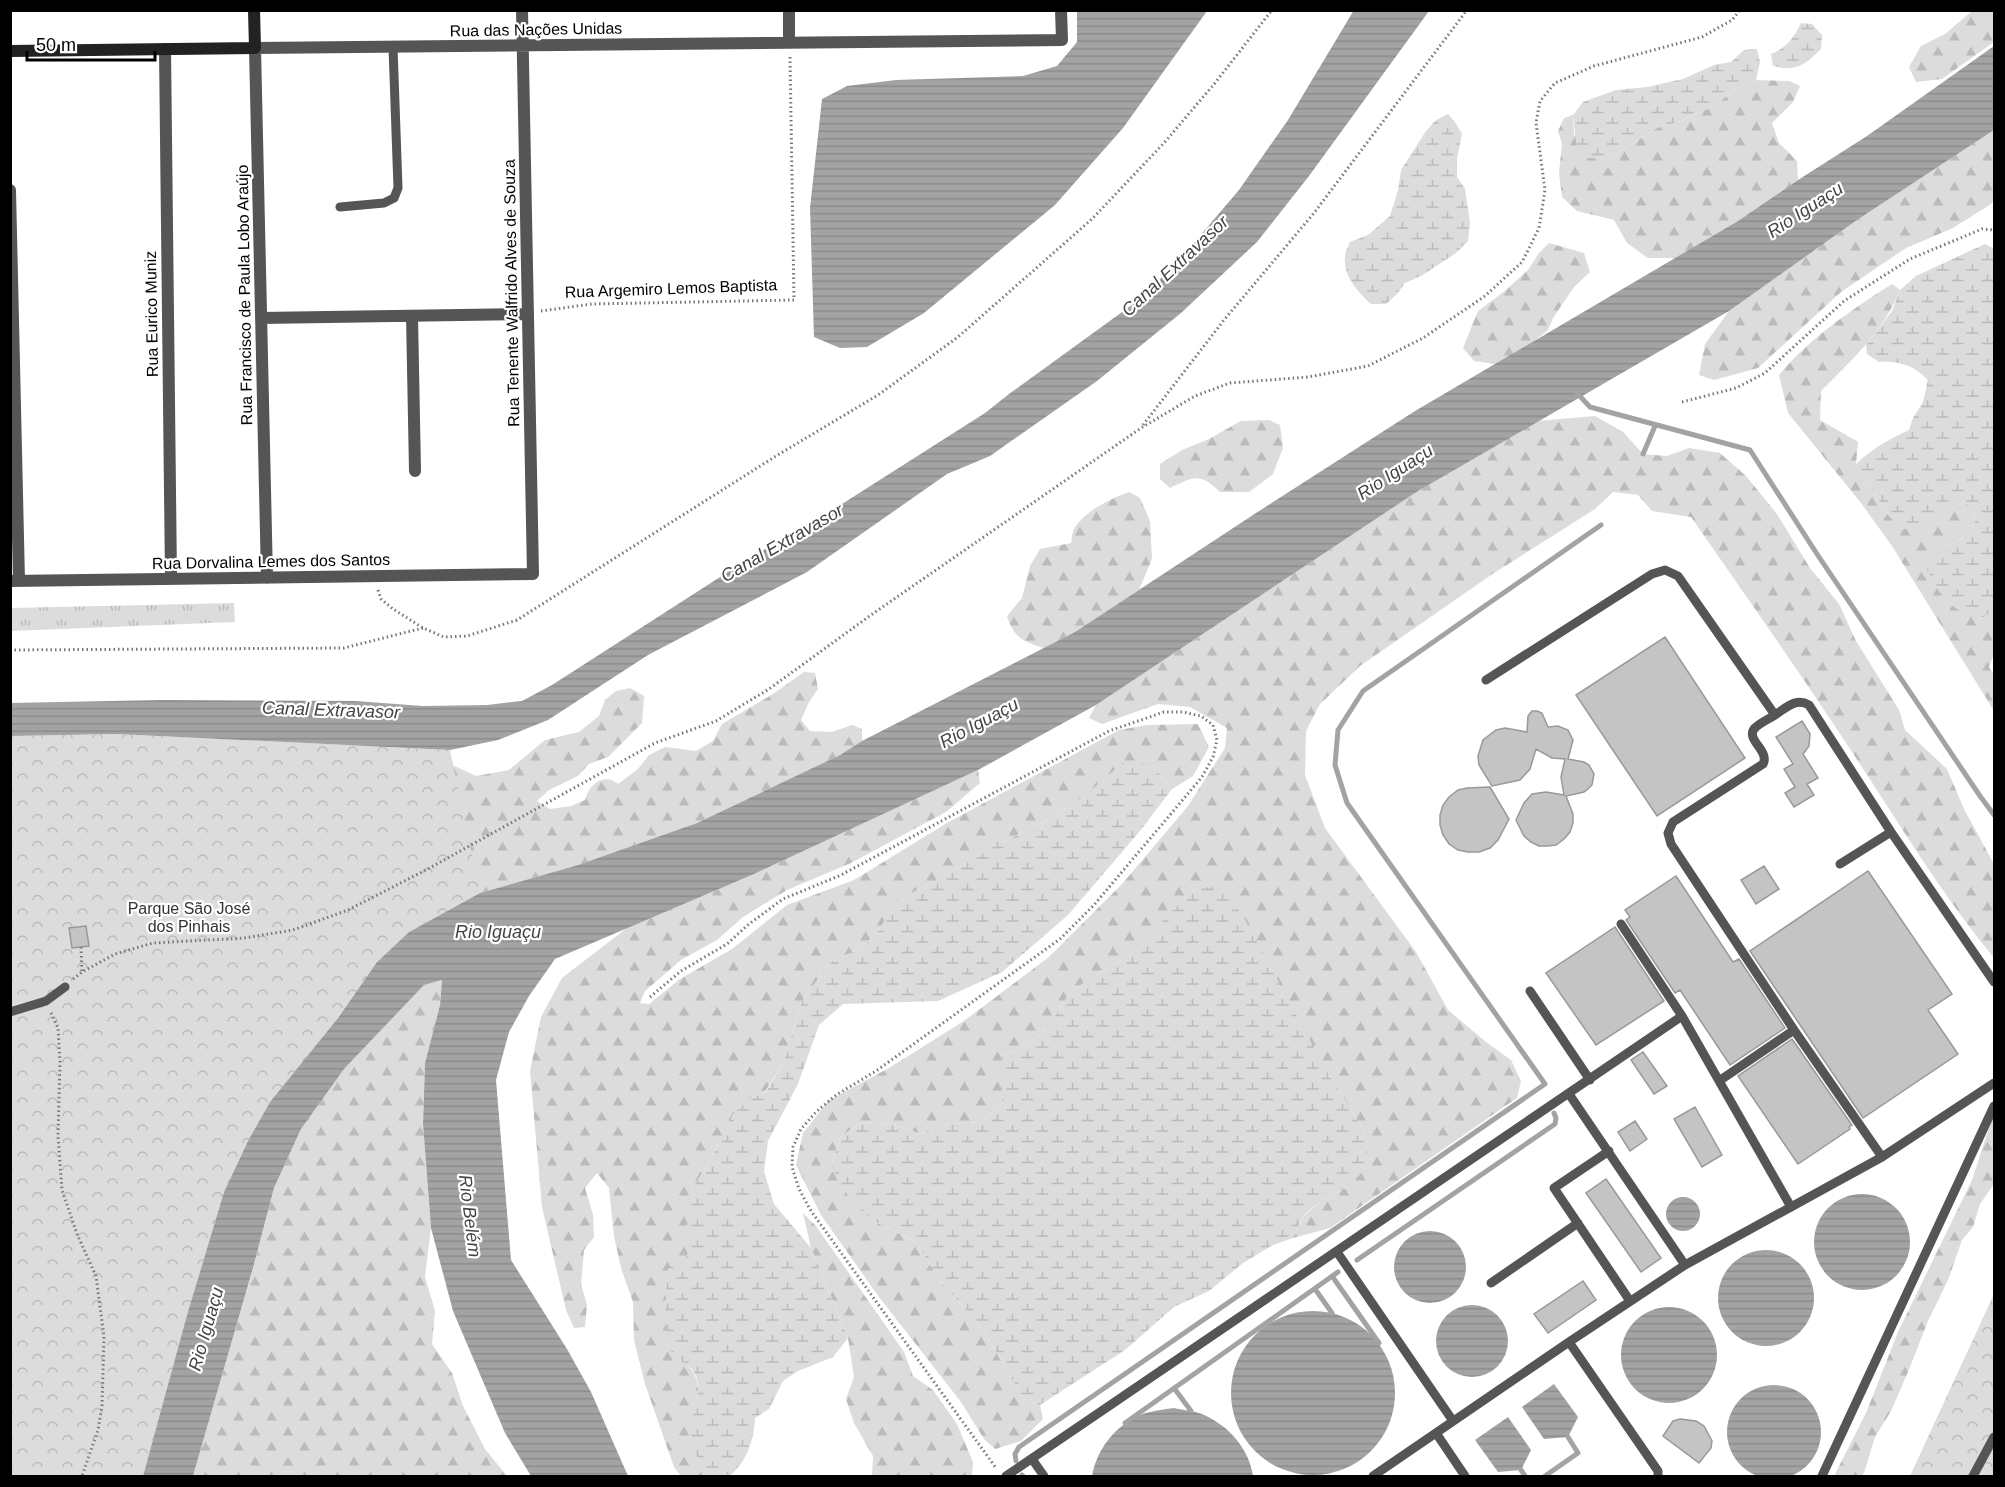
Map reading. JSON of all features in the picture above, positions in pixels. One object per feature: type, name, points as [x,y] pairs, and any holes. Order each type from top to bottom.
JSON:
[{"type":"street","name":"Rua Francisco de Paula Lobo Araújo","points":[[254,10],[267,578]]},
{"type":"street","name":"Rua Tenente Walfrido Alves de Souza","points":[[522,10],[532,574]]},
{"type":"street","points":[[789,10],[789,42]]},
{"type":"street","name":"Rua das Nações Unidas","points":[[10,51],[1062,40],[1061,10]]},
{"type":"street","name":"Rua Eurico Muniz","points":[[165,49],[171,579]]},
{"type":"street","points":[[10,190],[15,581]]},
{"type":"street","points":[[261,318],[527,314]]},
{"type":"street","points":[[412,316],[415,471]]},
{"type":"street","name":"Rua Dorvalina Lemes dos Santos","points":[[15,581],[532,574]]},
{"type":"lane","points":[[340,207],[384,203],[394,198],[398,188],[393,47]]},
{"type":"lane","points":[[1486,680],[1652,574],[1665,570],[1678,576],[1775,715]]},
{"type":"lane","points":[[1882,1157],[1794,1030],[1671,844],[1668,833],[1673,822],[1763,764],[1766,761],[1765,756],[1752,733],[1797,701],[1803,701],[1809,705],[1891,832],[1995,982]]},
{"type":"lane","points":[[1840,864],[1891,832]]},
{"type":"lane","points":[[1622,924],[1682,1016],[1791,1207]]},
{"type":"lane","points":[[10,1012],[46,1001],[65,987]]},
{"type":"lane","points":[[1530,991],[1590,1080]]},
{"type":"lane","points":[[1004,1476],[1682,1016]]},
{"type":"lane","points":[[1719,1081],[1794,1030]]},
{"type":"lane","points":[[1373,1476],[1685,1266],[1882,1157],[1995,1083]]},
{"type":"lane","points":[[1569,1094],[1609,1150],[1685,1266]]},
{"type":"lane","points":[[1821,1476],[1995,1106]]},
{"type":"lane","points":[[1609,1150],[1554,1188],[1630,1301]]},
{"type":"lane","points":[[1491,1283],[1578,1223]]},
{"type":"lane","points":[[1337,1252],[1453,1421]]},
{"type":"lane","points":[[1569,1342],[1658,1471],[1658,1476]]},
{"type":"lane","points":[[1436,1433],[1465,1476]]},
{"type":"lane","points":[[1973,1476],[1995,1437]]},
{"type":"lane","points":[[1032,1459],[1044,1476]]},
{"type":"path","points":[[373,577],[381,599],[423,628],[444,637],[467,636],[517,620],[776,456],[878,395],[958,337],[1092,219],[1201,101],[1272,10]]},
{"type":"path","points":[[1141,428],[1224,320],[1314,213],[1467,10]]},
{"type":"path","points":[[65,987],[82,972],[115,954],[153,942],[244,938],[292,930],[348,910],[426,870],[655,743],[716,721],[769,689],[871,615],[1141,428],[1195,396],[1230,384],[1308,377],[1368,366],[1423,338],[1485,296],[1522,262],[1539,228],[1545,190],[1536,123],[1540,101],[1554,83],[1594,66],[1702,37],[1732,20],[1740,10]]},
{"type":"path","name":"Rua Argemiro Lemos Baptista","points":[[527,314],[592,304],[794,300],[789,42]]},
{"type":"path","points":[[1682,402],[1736,388],[1765,373],[1844,301],[1910,259],[1982,229],[1995,230]]},
{"type":"path","points":[[10,650],[344,648],[423,628]]},
{"type":"path","points":[[650,997],[681,971],[727,944],[749,924],[783,899],[841,875],[1108,730],[1164,712],[1183,712],[1201,716],[1213,725],[1217,740],[1213,757],[1202,777],[1094,904],[1060,939],[876,1071],[836,1095],[801,1129],[793,1147],[792,1167],[799,1188],[811,1211],[1004,1476]]},
{"type":"path","points":[[81,947],[82,972]]},
{"type":"path","points":[[46,1001],[58,1028],[60,1062],[58,1136],[62,1190],[77,1234],[96,1276],[104,1337],[102,1406],[98,1430],[82,1476]]},
{"type":"green space","points":[[1972,11],[1994,11],[1994,42],[1942,79],[1916,82],[1909,67],[1921,46],[1945,34]]},
{"type":"green space","points":[[1801,23],[1812,24],[1822,35],[1821,49],[1800,66],[1781,68],[1773,66],[1771,54],[1789,42]]},
{"type":"green space","points":[[1757,49],[1760,62],[1756,80],[1736,89],[1713,106],[1681,121],[1657,128],[1608,159],[1587,158],[1577,152],[1573,115],[1583,102],[1616,90],[1647,87],[1683,79],[1714,65],[1731,62],[1744,50]]},
{"type":"green space","points":[[1756,80],[1789,81],[1800,86],[1793,102],[1772,123],[1779,143],[1797,161],[1798,180],[1738,221],[1676,258],[1648,258],[1627,243],[1614,220],[1577,211],[1562,197],[1559,173],[1562,144],[1558,131],[1564,118],[1573,115],[1574,135],[1608,159],[1657,128],[1681,121],[1713,106],[1736,89]]},
{"type":"green space","points":[[1448,114],[1462,134],[1457,159],[1457,177],[1465,189],[1470,222],[1468,241],[1456,253],[1421,276],[1405,283],[1386,304],[1371,304],[1357,289],[1346,271],[1345,255],[1350,242],[1368,235],[1390,216],[1401,170],[1426,131],[1436,120]]},
{"type":"green space","points":[[1994,130],[1994,199],[1991,204],[1953,228],[1906,248],[1841,292],[1758,368],[1714,380],[1699,375],[1705,344],[1729,311],[1857,220]]},
{"type":"green space","points":[[1549,243],[1584,253],[1590,272],[1574,287],[1553,318],[1548,330],[1532,343],[1496,364],[1474,361],[1463,348],[1478,311],[1528,270]]},
{"type":"green space","points":[[1985,244],[1994,249],[1994,611],[1980,619],[1952,606],[1940,592],[1925,565],[1944,548],[1963,538],[1975,522],[1974,509],[1964,502],[1924,529],[1901,529],[1888,515],[1856,464],[1881,445],[1909,430],[1923,402],[1928,380],[1906,365],[1879,362],[1867,354],[1866,345],[1892,311],[1900,290],[1916,276]]},
{"type":"green space","points":[[1892,284],[1900,290],[1885,319],[1866,345],[1821,391],[1820,420],[1858,442],[1856,464],[1888,515],[1948,511],[1964,502],[1974,509],[1975,522],[1963,538],[1944,548],[1980,619],[1994,611],[1994,654],[1989,667],[1994,675],[1994,711],[1892,546],[1861,503],[1788,413],[1779,375],[1832,325]]},
{"type":"green space","points":[[1595,416],[1623,432],[1643,454],[1667,456],[1689,448],[1720,453],[1746,476],[1777,514],[1810,568],[1839,604],[1856,641],[1899,710],[1905,730],[1947,769],[1964,809],[1994,864],[1994,958],[1939,884],[1814,695],[1691,517],[1652,511],[1638,495],[1613,492],[1595,509],[1491,575],[1360,666],[1320,704],[1306,731],[1305,775],[1325,828],[1416,952],[1448,1010],[1511,1060],[1521,1081],[1517,1098],[1330,1228],[1293,1238],[1304,1216],[1322,1200],[1348,1187],[1366,1134],[1324,1066],[1200,885],[1169,913],[1139,949],[1071,991],[1040,1035],[1018,1050],[1001,1055],[1008,1075],[1001,1105],[980,1122],[939,1125],[921,1134],[891,1124],[861,1122],[840,1138],[831,1165],[872,1220],[916,1242],[937,1276],[984,1332],[1024,1399],[1040,1405],[1043,1419],[1021,1441],[995,1449],[984,1439],[961,1402],[879,1297],[821,1215],[796,1165],[803,1133],[829,1100],[889,1068],[964,1021],[1049,957],[1122,884],[1188,806],[1225,748],[1227,728],[1190,707],[1158,704],[1102,724],[1089,718],[1096,705],[1418,491],[1537,421]]},
{"type":"green space","points":[[1269,420],[1280,425],[1283,448],[1273,474],[1249,492],[1220,492],[1207,481],[1196,478],[1170,488],[1160,479],[1160,464],[1182,450],[1209,439],[1241,421]]},
{"type":"green space","points":[[1129,492],[1140,498],[1150,521],[1152,559],[1139,590],[1075,632],[1044,648],[1020,638],[1012,629],[1007,616],[1022,598],[1030,566],[1040,549],[1071,543],[1073,530],[1084,517],[1106,502]]},
{"type":"green space","points":[[234,603],[235,622],[11,631],[11,608]]},
{"type":"green space","points":[[804,672],[815,673],[818,689],[801,720],[810,731],[832,732],[852,725],[862,729],[862,741],[840,755],[697,823],[578,865],[68,1019],[434,761],[457,767],[476,776],[509,770],[545,740],[579,732],[599,716],[605,700],[616,691],[630,688],[644,696],[642,723],[608,757],[589,764],[578,776],[549,790],[537,801],[550,809],[571,806],[585,800],[590,789],[597,782],[607,779],[618,784],[638,769],[649,755],[665,747],[696,751],[713,741],[722,724],[773,694]]},
{"type":"green space","points":[[1198,724],[1209,747],[1193,776],[1172,789],[1152,765],[1083,797],[1048,820],[994,846],[945,876],[897,901],[877,933],[861,948],[831,962],[802,1001],[783,1063],[765,1092],[749,1099],[691,1189],[694,1238],[685,1261],[673,1354],[689,1367],[697,1380],[697,1404],[690,1433],[697,1456],[709,1476],[681,1476],[674,1467],[645,1384],[634,1340],[633,1302],[621,1268],[614,1236],[609,1188],[597,1173],[585,1188],[593,1215],[594,1237],[584,1250],[581,1284],[587,1305],[585,1327],[574,1328],[566,1310],[542,1207],[530,1071],[541,1017],[562,978],[627,928],[754,874],[978,770],[980,783],[946,812],[851,863],[787,890],[743,917],[717,940],[681,960],[645,991],[640,1003],[649,1004],[680,979],[732,949],[787,905],[854,880],[947,823],[1119,730],[1147,725]]},
{"type":"green space","name":"Parque São José dos Pinhais","points":[[116,734],[450,750],[480,893],[409,932],[377,962],[338,1018],[270,1102],[248,1141],[224,1192],[187,1315],[143,1476],[11,1476],[11,736]]},
{"type":"green space","points":[[1125,761],[1152,765],[1172,789],[1140,831],[1068,915],[1002,972],[938,1001],[843,1004],[819,1025],[798,1084],[768,1141],[764,1171],[774,1204],[811,1248],[848,1338],[833,1357],[798,1371],[783,1381],[769,1409],[755,1418],[751,1442],[741,1464],[730,1476],[709,1476],[696,1455],[690,1436],[698,1397],[696,1376],[673,1354],[667,1338],[666,1287],[668,1268],[685,1260],[694,1238],[687,1227],[691,1189],[708,1165],[733,1114],[749,1099],[766,1092],[783,1063],[802,1001],[831,962],[861,948],[877,933],[896,901],[945,876],[994,846],[1048,820],[1083,797]]},
{"type":"green space","points":[[1200,885],[1223,892],[1243,916],[1324,1066],[1366,1134],[1369,1165],[1348,1187],[1322,1200],[1304,1215],[1293,1238],[1273,1245],[1243,1263],[1209,1291],[1174,1307],[1125,1350],[1040,1405],[1024,1399],[984,1332],[937,1276],[916,1242],[872,1220],[848,1196],[831,1165],[840,1138],[861,1122],[891,1124],[921,1134],[939,1125],[980,1122],[1001,1105],[1007,1075],[1001,1055],[1018,1050],[1040,1035],[1071,991],[1139,949],[1169,913]]},
{"type":"green space","points":[[442,980],[440,1005],[425,1063],[423,1124],[431,1228],[425,1277],[435,1311],[432,1344],[452,1373],[463,1406],[485,1449],[507,1476],[193,1476],[274,1188],[301,1129],[344,1069],[424,985]]},
{"type":"green space","points":[[1994,1116],[1994,1184],[1980,1204],[1973,1227],[1962,1240],[1948,1280],[1928,1321],[1891,1411],[1875,1437],[1864,1473],[1862,1476],[1834,1476],[1866,1413],[1898,1332],[1972,1180]]},
{"type":"green space","points":[[803,1213],[816,1226],[904,1352],[913,1376],[933,1390],[957,1424],[973,1462],[972,1476],[872,1476],[873,1456],[854,1423],[846,1399],[854,1377],[848,1338],[811,1248]]},
{"type":"green space","points":[[1994,1294],[1994,1476],[1910,1476]]},
{"type":"water","name":"Canal Extravasor","points":[[1354,10],[1429,11],[1309,176],[1257,242],[1181,313],[1097,381],[990,456],[947,474],[807,572],[648,655],[548,720],[498,740],[450,750],[116,734],[11,736],[11,703],[162,700],[355,701],[423,706],[487,705],[522,701],[552,685],[745,561],[842,504],[985,413],[1140,299],[1181,258],[1239,190],[1288,120]]},
{"type":"water","points":[[1077,11],[1207,11],[1123,128],[1055,205],[924,313],[867,347],[840,348],[814,337],[810,208],[822,99],[847,86],[896,80],[1023,76],[1057,66],[1077,42]]},
{"type":"water","name":"Rio Iguaçu","points":[[1994,46],[1994,130],[1857,220],[1729,311],[1418,491],[1096,705],[978,770],[754,874],[555,959],[529,996],[509,1032],[496,1080],[511,1260],[591,1392],[628,1476],[531,1476],[505,1433],[453,1311],[431,1228],[423,1124],[425,1063],[440,1005],[442,980],[424,985],[344,1069],[301,1129],[274,1188],[193,1476],[143,1476],[187,1315],[224,1192],[248,1141],[270,1102],[338,1018],[377,962],[409,932],[480,893],[578,865],[697,823],[840,755],[862,741],[1075,632],[1415,411],[1738,221],[1867,136]]},
{"type":"water","points":[[1862,1194],[1880,1198],[1896,1208],[1906,1224],[1910,1242],[1906,1260],[1896,1276],[1880,1286],[1862,1290],[1844,1286],[1828,1276],[1818,1260],[1814,1242],[1818,1224],[1828,1208],[1844,1198]]},
{"type":"water","points":[[1683,1197],[1695,1202],[1700,1214],[1695,1226],[1683,1231],[1671,1226],[1666,1214],[1671,1202]]},
{"type":"water","points":[[1430,1231],[1444,1234],[1456,1241],[1463,1253],[1466,1267],[1463,1281],[1456,1293],[1444,1300],[1430,1303],[1416,1300],[1404,1293],[1397,1281],[1394,1267],[1397,1253],[1404,1241],[1416,1234]]},
{"type":"water","points":[[1766,1250],[1784,1254],[1800,1264],[1810,1280],[1814,1298],[1810,1316],[1800,1332],[1784,1342],[1766,1346],[1748,1342],[1732,1332],[1722,1316],[1718,1298],[1722,1280],[1732,1264],[1748,1254]]},
{"type":"water","points":[[1465,1305],[1479,1305],[1498,1315],[1508,1334],[1508,1348],[1498,1367],[1479,1377],[1465,1377],[1446,1367],[1436,1348],[1436,1334],[1446,1315]]},
{"type":"water","points":[[1669,1307],[1687,1311],[1703,1321],[1713,1337],[1717,1355],[1713,1373],[1703,1389],[1687,1399],[1669,1403],[1651,1399],[1635,1389],[1625,1373],[1621,1355],[1625,1337],[1635,1321],[1651,1311]]},
{"type":"water","points":[[1313,1311],[1329,1312],[1345,1317],[1371,1335],[1389,1361],[1394,1377],[1394,1409],[1389,1425],[1371,1451],[1345,1469],[1329,1474],[1313,1475],[1297,1474],[1281,1469],[1255,1451],[1237,1425],[1232,1409],[1231,1393],[1232,1377],[1237,1361],[1255,1335],[1281,1317],[1297,1312]]},
{"type":"water","points":[[1554,1384],[1578,1417],[1568,1437],[1544,1439],[1522,1407]]},
{"type":"water","points":[[1774,1385],[1792,1388],[1808,1398],[1818,1414],[1821,1432],[1818,1450],[1808,1466],[1792,1476],[1774,1479],[1756,1476],[1740,1466],[1730,1450],[1727,1432],[1730,1414],[1740,1398],[1756,1388]]},
{"type":"water","points":[[1174,1408],[1202,1414],[1229,1431],[1247,1456],[1253,1476],[1092,1476],[1099,1455],[1120,1428],[1139,1416]]},
{"type":"water","points":[[1508,1417],[1531,1450],[1521,1470],[1498,1472],[1475,1440]]},
{"type":"building","points":[[1665,637],[1745,758],[1657,816],[1576,695]]},
{"type":"building","points":[[1532,711],[1542,713],[1548,727],[1558,726],[1568,730],[1573,740],[1568,759],[1584,762],[1589,765],[1594,774],[1592,785],[1588,789],[1566,796],[1573,814],[1573,823],[1570,832],[1556,845],[1539,846],[1531,842],[1524,836],[1516,820],[1524,803],[1532,794],[1546,792],[1564,795],[1561,777],[1565,759],[1552,758],[1536,749],[1530,769],[1520,780],[1492,786],[1479,765],[1478,756],[1483,740],[1496,730],[1505,728],[1527,732],[1528,716]]},
{"type":"building","points":[[1802,721],[1810,734],[1809,746],[1803,754],[1818,778],[1807,784],[1814,795],[1794,807],[1785,793],[1795,787],[1784,769],[1793,764],[1776,737]]},
{"type":"building","points":[[1490,787],[1509,819],[1498,840],[1490,848],[1479,852],[1458,850],[1449,844],[1443,835],[1440,815],[1443,805],[1458,790]]},
{"type":"building","points":[[1764,866],[1779,889],[1756,904],[1741,880]]},
{"type":"building","points":[[1868,871],[1952,994],[1928,1010],[1958,1054],[1863,1118],[1750,951]]},
{"type":"building","points":[[1676,876],[1733,962],[1739,959],[1785,1028],[1730,1065],[1680,990],[1675,993],[1626,920],[1630,917],[1625,910]]},
{"type":"building","points":[[86,926],[89,946],[72,948],[69,928]]},
{"type":"building","points":[[1615,927],[1664,1001],[1596,1045],[1546,973]]},
{"type":"building","points":[[1792,1039],[1852,1125],[1850,1129],[1798,1164],[1738,1076]]},
{"type":"building","points":[[1643,1052],[1667,1086],[1654,1094],[1631,1060]]},
{"type":"building","points":[[1695,1107],[1722,1155],[1702,1167],[1674,1119]]},
{"type":"building","points":[[1635,1121],[1647,1139],[1630,1151],[1618,1132]]},
{"type":"building","points":[[1606,1179],[1661,1258],[1641,1272],[1586,1193]]},
{"type":"building","points":[[1583,1281],[1596,1300],[1548,1333],[1534,1314]]},
{"type":"building","points":[[1680,1419],[1696,1421],[1704,1426],[1712,1441],[1711,1448],[1699,1463],[1663,1436],[1673,1421]]},
{"type":"waterway","points":[[1576,392],[1590,407],[1750,450],[1817,554],[1994,815]]},
{"type":"waterway","points":[[1643,454],[1655,426]]},
{"type":"waterway","points":[[1016,1461],[1015,1454],[1019,1447],[1545,1084],[1347,803],[1335,765],[1338,730],[1363,691],[1601,525]]},
{"type":"waterway","points":[[1357,1260],[1555,1124],[1554,1113]]},
{"type":"waterway","points":[[1125,1423],[1338,1272]]},
{"type":"waterway","points":[[1332,1276],[1379,1343]]},
{"type":"waterway","points":[[1315,1289],[1332,1313]]},
{"type":"waterway","points":[[1174,1388],[1191,1411]]},
{"type":"waterway","points":[[1545,1476],[1578,1453],[1568,1437]]},
{"type":"waterway","points":[[1521,1470],[1525,1476]]},
{"type":"water label","name":"Rio Belém","points":[[470,1216]]}]
